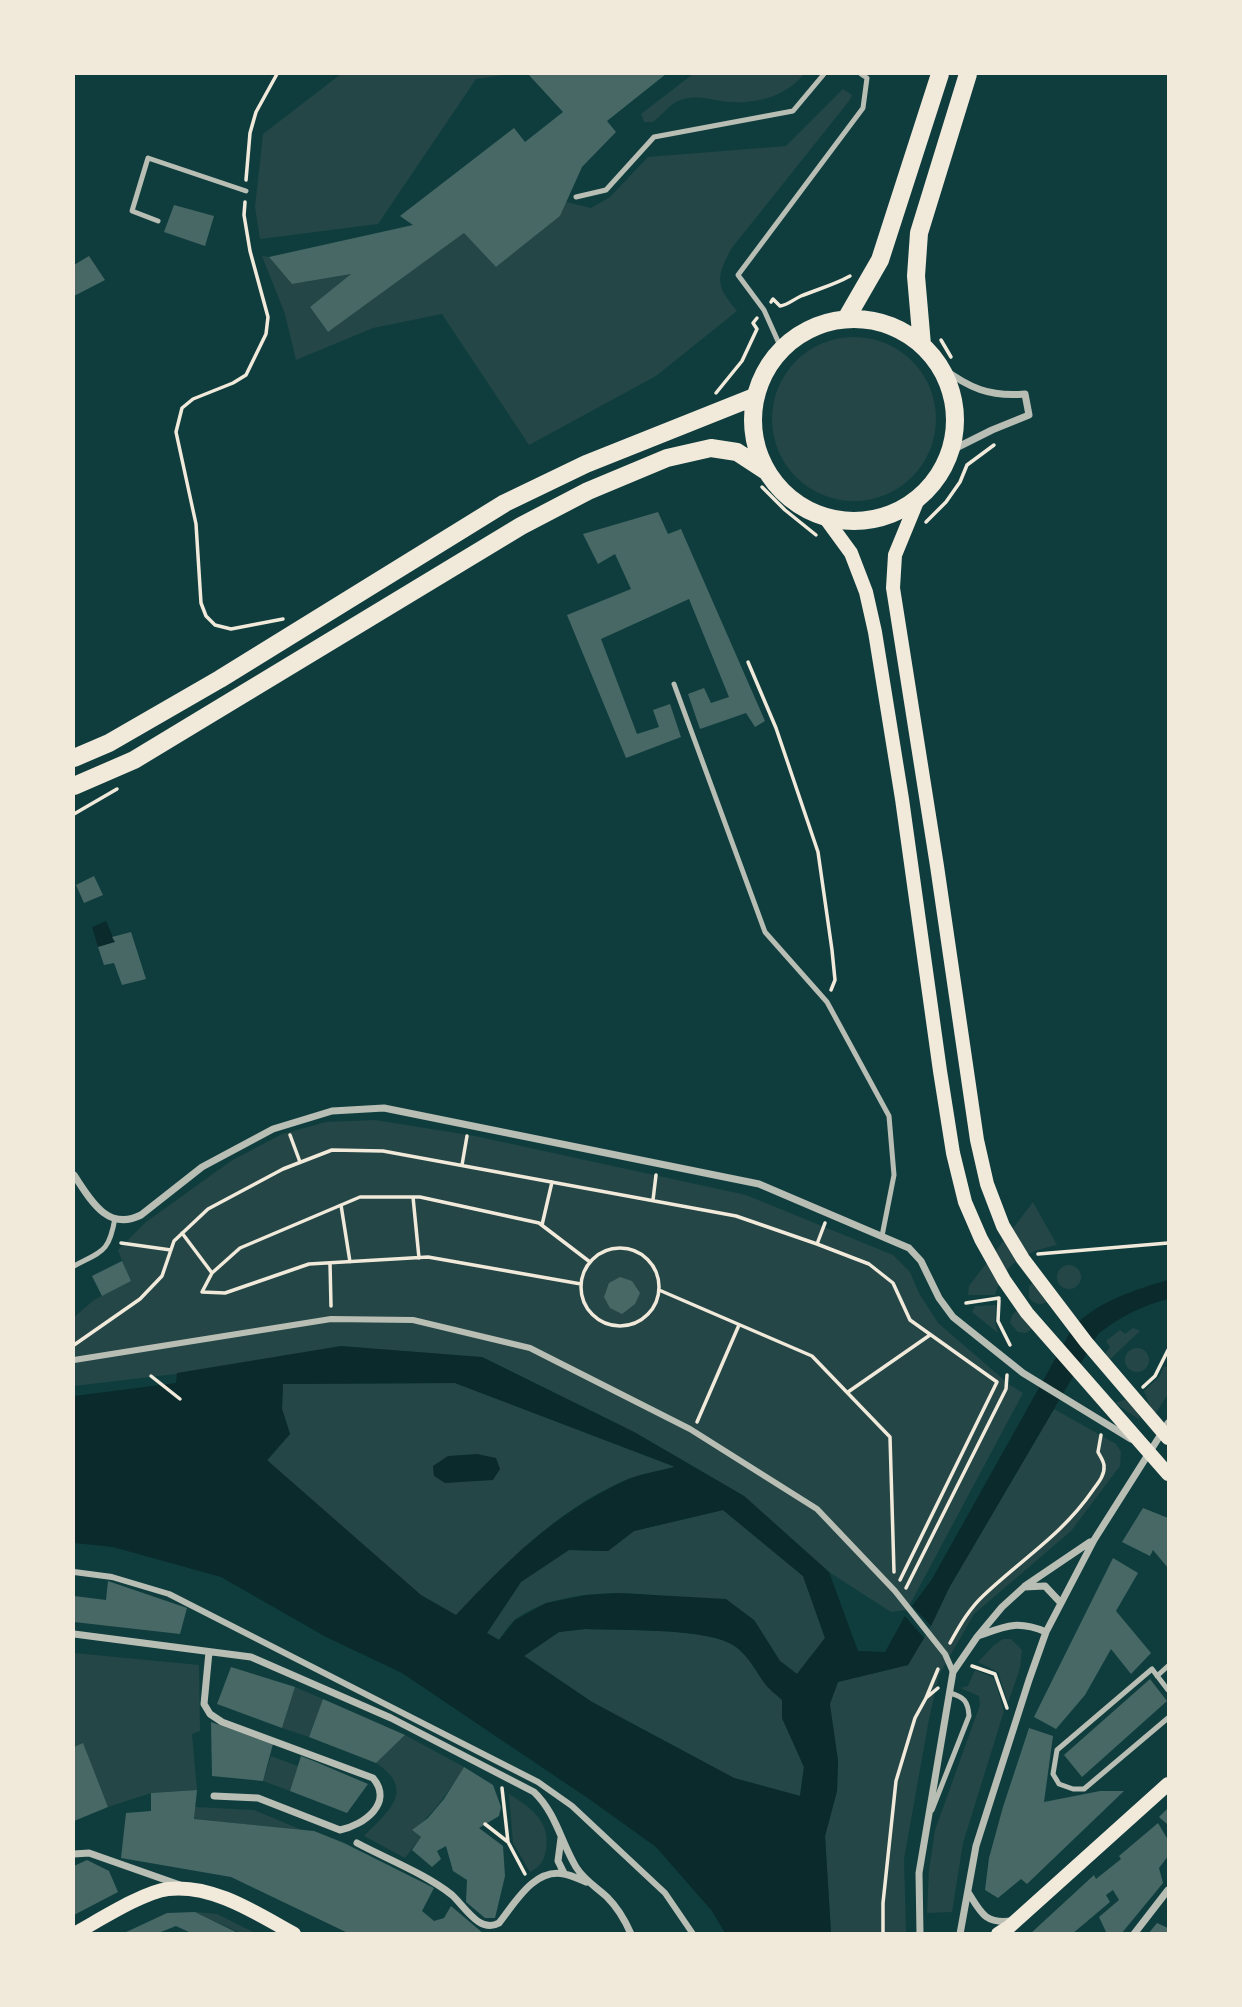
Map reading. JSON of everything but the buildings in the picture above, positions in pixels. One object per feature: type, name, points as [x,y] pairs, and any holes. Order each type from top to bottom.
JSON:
[{"type":"main road","points":[[846,319],[880,260],[940,74]]},
{"type":"main road","points":[[922,345],[916,276],[919,233],[968,74]]},
{"type":"main road","points":[[74,786],[134,760],[521,526],[589,491],[667,458],[711,448],[737,452],[761,476],[808,510],[836,520],[865,521],[893,513],[918,499],[938,477],[950,451],[956,423],[949,365],[899,329],[873,320],[846,319],[811,328],[781,348],[764,371],[754,397],[752,422],[761,476]]},
{"type":"main road","points":[[74,758],[109,743],[220,679],[505,503],[586,464],[754,397]]},
{"type":"main road","points":[[918,499],[895,555],[893,588],[977,1140],[987,1184],[999,1216],[1023,1259],[1086,1342],[1168,1438]]},
{"type":"main road","points":[[824,516],[850,553],[866,592],[902,799],[953,1153],[965,1202],[981,1239],[1004,1280],[1077,1371],[1168,1474]]},
{"type":"main road","points":[[1006,1929],[1168,1784]]},
{"type":"main road","points":[[74,1934],[166,1889],[194,1889],[229,1899],[294,1934]]},
{"type":"street","points":[[949,365],[965,386],[992,393],[1025,394],[1029,415],[950,451]]},
{"type":"street","points":[[74,1175],[102,1212],[115,1219],[130,1220],[141,1215],[202,1167],[273,1129],[332,1111],[384,1108],[759,1184],[909,1248],[921,1261],[939,1298],[953,1317],[1023,1373],[1149,1451]]},
{"type":"street","points":[[74,1360],[331,1319],[413,1320],[530,1348],[693,1430],[817,1509],[895,1591],[945,1654],[953,1674]]},
{"type":"street","points":[[960,1934],[976,1846],[1046,1632],[1094,1540],[1168,1423]]},
{"type":"street","points":[[920,1934],[919,1873],[953,1674],[977,1637],[1002,1607],[1024,1587],[1094,1540]]},
{"type":"street","points":[[74,1572],[112,1577],[169,1594],[538,1782],[572,1806],[665,1893],[692,1934]]},
{"type":"street","points":[[1024,1587],[1045,1586],[1060,1602]]},
{"type":"street","points":[[977,1637],[1013,1624],[1031,1625],[1046,1632]]},
{"type":"street","points":[[74,1634],[251,1657],[391,1718],[534,1792],[545,1803],[575,1866],[622,1914],[631,1934]]},
{"type":"street","points":[[209,1652],[205,1704],[210,1714],[222,1722],[373,1778],[379,1785],[381,1797],[378,1806],[362,1822],[340,1830],[258,1798],[214,1796]]},
{"type":"street","points":[[562,1836],[558,1861],[564,1874]]},
{"type":"street","points":[[357,1843],[450,1894],[484,1926],[492,1927],[499,1923],[536,1880],[550,1874],[564,1874],[589,1883]]},
{"type":"street","points":[[74,1860],[89,1853]]},
{"type":"street","points":[[74,1854],[89,1853],[194,1889]]},
{"type":"street","points":[[1134,1934],[1168,1890]]},
{"type":"street","points":[[968,1892],[984,1916],[1006,1929]]},
{"type":"lane","points":[[576,197],[606,190],[654,137],[793,111],[824,74]]},
{"type":"lane","points":[[781,348],[764,310],[738,275],[863,108],[867,78],[861,74]]},
{"type":"lane","points":[[158,221],[132,211],[148,158],[246,191]]},
{"type":"lane","points":[[674,684],[765,932],[827,1002],[889,1116],[894,1175],[882,1236]]},
{"type":"lane","points":[[74,1266],[105,1250],[115,1219]]},
{"type":"lane","points":[[1157,1676],[1168,1666]]},
{"type":"lane","points":[[1168,1690],[1152,1669],[1057,1750],[1053,1774],[1059,1784],[1073,1789],[1084,1788],[1168,1718]]},
{"type":"lane","points":[[928,1823],[969,1716],[968,1704],[964,1698],[950,1693]]},
{"type":"path","points":[[277,74],[256,112],[250,133],[244,215],[250,251],[268,317],[266,334],[246,375],[193,399],[182,408],[176,432],[197,524],[201,603],[206,616],[215,625],[231,629],[281,618],[290,621],[279,627]]},
{"type":"path","points":[[713,395],[729,380],[742,361],[757,329],[753,323],[773,299],[780,306],[785,305],[831,286],[856,272]]},
{"type":"path","points":[[937,333],[950,356],[949,365]]},
{"type":"path","points":[[925,523],[946,502],[960,482],[967,465],[1000,441]]},
{"type":"path","points":[[761,476],[823,543]]},
{"type":"path","points":[[748,662],[776,728],[818,852],[835,980],[827,1002]]},
{"type":"path","points":[[462,1165],[468,1124]]},
{"type":"path","points":[[286,1125],[300,1162]]},
{"type":"path","points":[[74,1345],[140,1299],[162,1276],[174,1241],[208,1209],[300,1162],[332,1150],[383,1151],[736,1216],[869,1264],[893,1283],[910,1320],[997,1382],[895,1591]]},
{"type":"path","points":[[653,1200],[657,1162]]},
{"type":"path","points":[[542,1225],[552,1182]]},
{"type":"path","points":[[581,1284],[461,1261],[419,1258],[309,1264],[225,1293],[202,1292],[212,1273],[240,1248],[360,1197],[420,1197],[542,1225],[590,1262]]},
{"type":"path","points":[[413,1197],[419,1258]]},
{"type":"path","points":[[341,1205],[349,1262]]},
{"type":"path","points":[[817,1244],[828,1214]]},
{"type":"path","points":[[183,1233],[212,1273]]},
{"type":"path","points":[[110,1241],[171,1250]]},
{"type":"path","points":[[616,1248],[639,1253],[650,1262],[657,1275],[659,1290],[655,1305],[645,1318],[632,1325],[616,1326],[593,1316],[582,1297],[581,1284],[590,1262],[604,1251],[616,1248]]},
{"type":"path","points":[[330,1263],[331,1319]]},
{"type":"path","points":[[659,1290],[812,1356],[890,1437],[895,1591]]},
{"type":"path","points":[[966,1303],[999,1298],[1007,1301]]},
{"type":"path","points":[[693,1430],[739,1325]]},
{"type":"path","points":[[848,1392],[929,1335]]},
{"type":"path","points":[[901,1599],[1006,1389],[1011,1364]]},
{"type":"path","points":[[151,1376],[180,1399]]},
{"type":"path","points":[[883,1934],[883,1903],[896,1781],[915,1718],[965,1616],[985,1594],[1043,1546],[1076,1514],[1102,1477],[1104,1462],[1097,1452],[1106,1423]]},
{"type":"path","points":[[926,1698],[953,1674],[967,1677],[972,1665],[995,1674],[1008,1710]]},
{"type":"path","points":[[500,1776],[508,1842],[531,1885]]},
{"type":"path","points":[[485,1824],[508,1842]]},
{"type":"shaded area","points":[[341,74],[510,74],[476,79],[378,224],[260,239],[255,207],[263,134]]},
{"type":"shaded area","points":[[693,74],[804,74],[781,93],[762,100],[741,102],[685,99],[671,106],[653,122],[644,122],[641,114]]},
{"type":"shaded area","points":[[843,89],[852,95],[849,101],[731,249],[726,259],[721,275],[721,288],[737,311],[656,376],[529,445],[442,314],[373,328],[296,360],[285,314],[262,256],[269,257],[292,284],[351,274],[310,307],[328,332],[464,233],[496,267],[560,216],[566,202],[591,208],[610,197],[648,157],[786,146]]},
{"type":"shaded area","points":[[854,337],[885,344],[912,361],[929,388],[936,419],[929,450],[912,477],[885,494],[854,501],[823,494],[796,477],[779,450],[772,419],[779,388],[796,361],[823,344]]},
{"type":"shaded area","points":[[106,921],[115,942],[98,947],[92,927]]},
{"type":"shaded area","points":[[375,1120],[475,1136],[746,1195],[893,1255],[910,1272],[919,1293],[938,1323],[1023,1393],[907,1610],[891,1612],[829,1572],[744,1496],[634,1432],[482,1357],[209,1370],[74,1386],[74,1317],[94,1300],[130,1281],[118,1250],[146,1222],[231,1161],[282,1134],[326,1122]]},
{"type":"shaded area","points":[[1033,1202],[1057,1245],[1018,1260],[999,1283],[995,1295],[968,1295],[969,1286]]},
{"type":"shaded area","points":[[1069,1265],[1078,1268],[1081,1277],[1078,1286],[1069,1289],[1060,1286],[1057,1277],[1060,1268]]},
{"type":"shaded area","points":[[1168,1280],[1168,1299],[1131,1313],[1098,1334],[949,1588],[931,1626],[912,1606],[932,1579],[1073,1327],[1106,1303]]},
{"type":"shaded area","points":[[1035,1281],[1050,1300],[1039,1304],[1029,1298],[1029,1286]]},
{"type":"shaded area","points":[[996,1305],[995,1322],[998,1333],[972,1312],[975,1306]]},
{"type":"shaded area","points":[[1018,1309],[1033,1328],[1026,1333],[1018,1332],[1010,1323],[1012,1315]]},
{"type":"shaded area","points":[[1133,1328],[1140,1331],[1107,1362],[1105,1354],[1110,1347],[1106,1341],[1120,1330],[1125,1334]]},
{"type":"shaded area","points":[[341,1346],[482,1357],[634,1432],[744,1496],[829,1572],[858,1651],[885,1652],[905,1616],[924,1638],[908,1665],[838,1682],[830,1704],[838,1761],[837,1791],[825,1836],[831,1933],[725,1933],[712,1911],[656,1847],[402,1673],[326,1637],[221,1577],[113,1547],[74,1543],[74,1396],[176,1383],[177,1373]],"holes":[[[455,1383],[673,1466],[674,1467],[628,1479],[575,1509],[533,1540],[456,1615],[421,1595],[267,1460],[290,1434],[282,1409],[283,1384]],[[723,1510],[803,1576],[825,1638],[797,1674],[780,1661],[754,1620],[726,1599],[618,1593],[586,1595],[546,1603],[515,1620],[499,1640],[487,1633],[521,1582],[569,1550],[608,1551],[634,1531]],[[585,1629],[686,1633],[706,1636],[736,1647],[767,1686],[782,1700],[782,1718],[804,1767],[800,1796],[734,1778],[592,1702],[524,1656],[559,1632]]]},
{"type":"shaded area","points":[[1137,1348],[1146,1351],[1149,1360],[1146,1369],[1137,1372],[1128,1369],[1125,1360],[1128,1351]]},
{"type":"shaded area","points":[[1164,1366],[1168,1368],[1168,1394],[1154,1416],[1144,1391],[1159,1377]]},
{"type":"shaded area","points":[[455,1383],[675,1467],[623,1481],[576,1507],[513,1558],[456,1616],[421,1596],[267,1461],[290,1434],[282,1409],[283,1384]]},
{"type":"shaded area","points":[[1133,1397],[1140,1420],[1115,1403]]},
{"type":"shaded area","points":[[1054,1409],[1116,1444],[1121,1452],[1120,1466],[1071,1531],[974,1614],[939,1675],[904,1859],[906,1933],[831,1933],[825,1836],[837,1791],[838,1761],[829,1704],[837,1682],[908,1665],[949,1588]]},
{"type":"shaded area","points":[[477,1454],[496,1458],[500,1469],[493,1480],[445,1483],[434,1476],[433,1466],[448,1456]]},
{"type":"shaded area","points":[[723,1510],[803,1576],[825,1638],[797,1674],[780,1661],[754,1620],[666,1597],[609,1594],[568,1598],[531,1610],[516,1619],[499,1640],[487,1633],[521,1582],[569,1550],[608,1551],[634,1531]]},
{"type":"shaded area","points":[[585,1629],[686,1633],[706,1636],[736,1647],[767,1686],[782,1700],[782,1718],[804,1767],[800,1796],[734,1778],[592,1702],[524,1656],[559,1632]]},
{"type":"shaded area","points":[[1003,1639],[1011,1639],[1022,1650],[1020,1668],[1008,1703],[998,1672],[978,1662]]},
{"type":"shaded area","points":[[74,1653],[199,1665],[200,1731],[192,1734],[197,1790],[151,1793],[108,1807],[83,1744],[74,1747]]},
{"type":"shaded area","points":[[975,1670],[994,1678],[1004,1711],[963,1843],[952,1912],[927,1913],[929,1870],[935,1830],[980,1705],[979,1696],[960,1688],[968,1686]]},
{"type":"shaded area","points":[[295,1687],[323,1699],[309,1737],[282,1728]]},
{"type":"shaded area","points":[[405,1735],[464,1767],[441,1801],[413,1831],[421,1837],[405,1858],[364,1836],[389,1809],[397,1792],[395,1782],[376,1763]]},
{"type":"shaded area","points":[[271,1756],[298,1766],[290,1791],[263,1781]]},
{"type":"shaded area","points":[[509,1794],[538,1816],[545,1831],[547,1840],[544,1857],[539,1866],[530,1872],[513,1843]]},
{"type":"shaded area","points":[[195,1807],[254,1810],[302,1830],[194,1819]]},
{"type":"shaded area","points":[[195,1912],[217,1914],[255,1933],[240,1933]]}]
